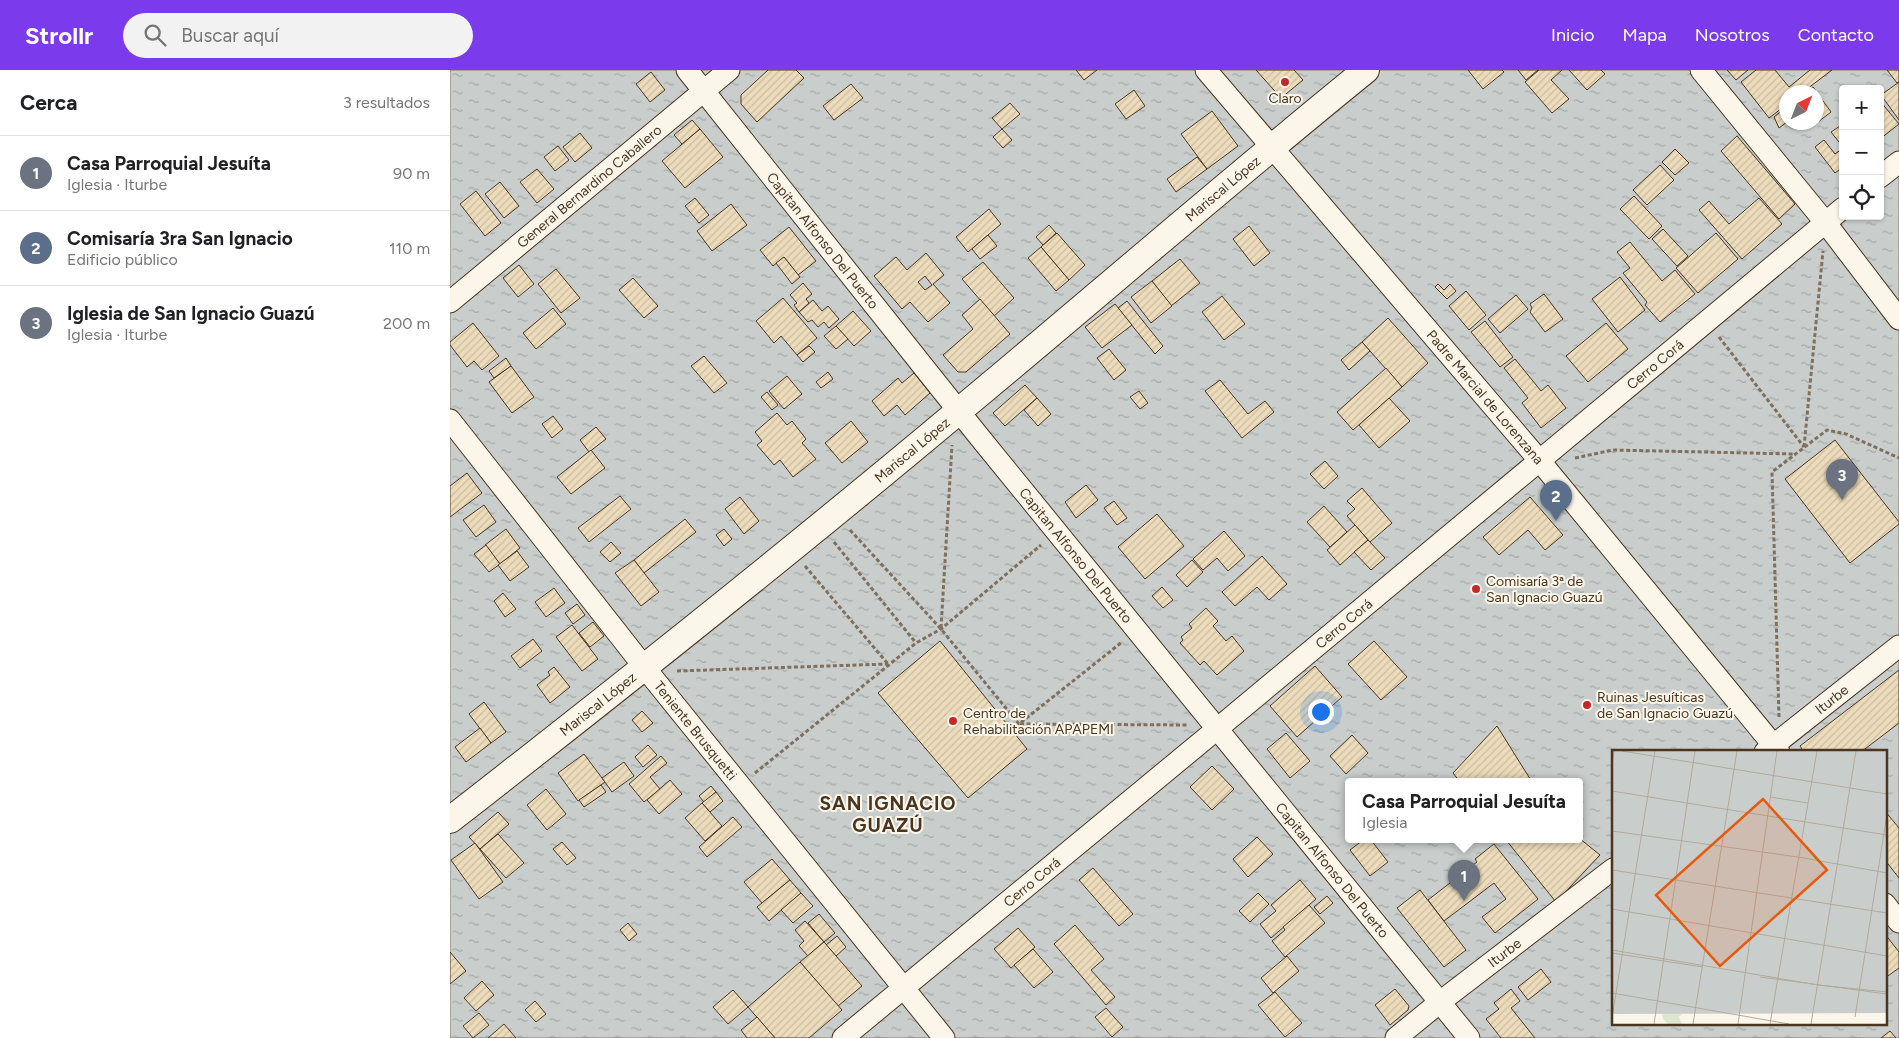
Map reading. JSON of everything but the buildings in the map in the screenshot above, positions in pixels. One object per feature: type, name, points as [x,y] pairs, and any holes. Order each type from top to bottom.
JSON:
[{"type":"main road","name":"Mariscal López","points":[[450,820],[657,669],[1271,147],[1366,70]]},
{"type":"street","name":"Capitan Alfonso Del Puerto","points":[[687,70],[959,411],[1468,1038]]},
{"type":"street","name":"General Bernardino Caballero","points":[[450,302],[729,70]]},
{"type":"street","name":"Padre Marcial de Lorenzana","points":[[1206,70],[1539,460],[1773,749]]},
{"type":"street","points":[[1701,70],[1824,222],[1899,319]]},
{"type":"street","points":[[1883,175],[1899,162]]},
{"type":"street","name":"Cerro Corá","points":[[844,1038],[903,987],[1217,730],[1839,211]]},
{"type":"street","name":"Teniente Brusquetti","points":[[450,420],[657,669],[944,1038]]},
{"type":"street","name":"Iturbe","points":[[1773,749],[1899,646]]},
{"type":"street","name":"Iturbe","points":[[1396,1038],[1612,870]]},
{"type":"street","points":[[1886,905],[1899,922]]},
{"type":"path","points":[[1804,447],[1823,249]]},
{"type":"path","points":[[1706,322],[1719,336],[1804,447]]},
{"type":"path","points":[[1780,717],[1772,472],[1827,430],[1846,434],[1899,458]]},
{"type":"path","points":[[941,629],[952,440]]},
{"type":"path","points":[[1575,458],[1613,450],[1795,454]]},
{"type":"path","points":[[847,528],[941,629],[1019,724]]},
{"type":"path","points":[[832,540],[916,643]]},
{"type":"path","points":[[751,776],[888,664],[916,643],[941,629],[1041,545]]},
{"type":"path","points":[[802,563],[888,664]]},
{"type":"path","points":[[1019,724],[1123,642]]},
{"type":"path","points":[[657,669],[888,664]]},
{"type":"path","points":[[1019,724],[1192,725]]},
{"type":"water","points":[[450,70],[1899,70],[1899,1038],[450,1038]]},
{"type":"place","name":"Claro","points":[[1285,82]]},
{"type":"place","name":"Iglesia de San Ignacio Guazú","points":[[1842,500]]},
{"type":"place","name":"Comisaría 3ra San Ignacio","points":[[1556,521]]},
{"type":"place","name":"Comisaría 3ª de San Ignacio Guazú","points":[[1476,589]]},
{"type":"place","name":"Ruinas Jesuíticas de San Ignacio Guazú","points":[[1587,705]]},
{"type":"place","name":"Centro de Rehabilitación APAPEMI","points":[[953,721]]},
{"type":"place","name":"Casa Parroquial Jesuíta","points":[[1464,901]]},
{"type":"district","name":"SAN IGNACIO GUAZÚ","points":[[888,814]]}]
